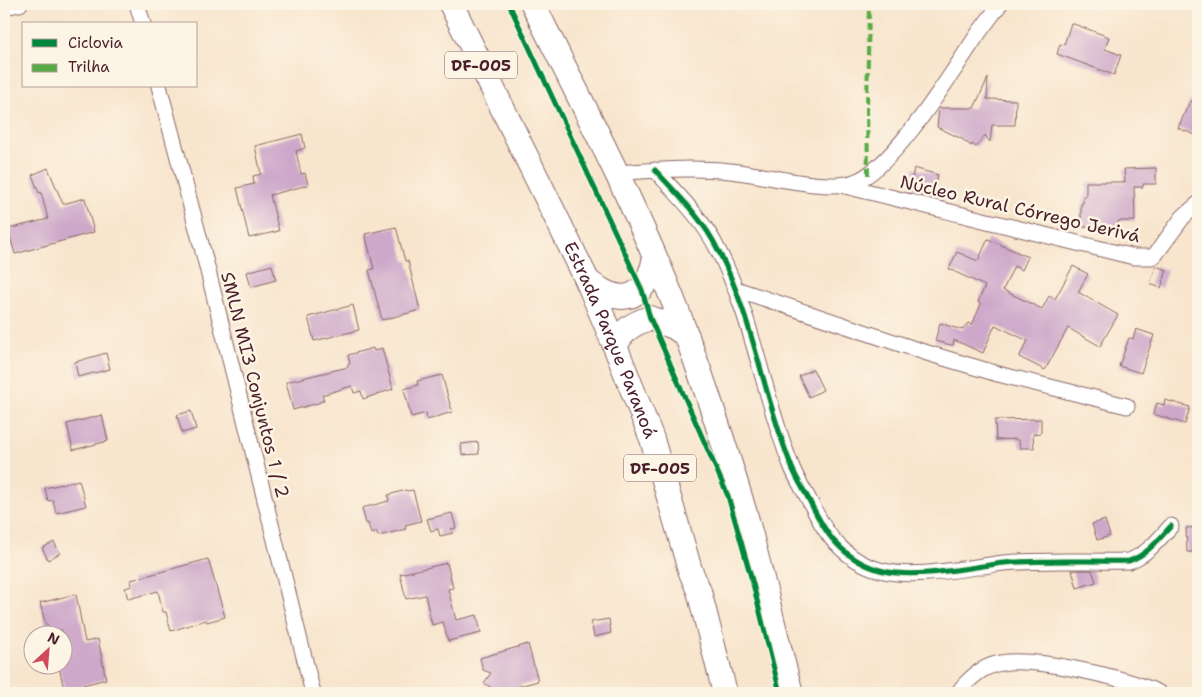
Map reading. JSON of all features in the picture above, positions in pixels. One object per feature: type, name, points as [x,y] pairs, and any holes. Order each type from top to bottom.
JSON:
[{"type":"main road","name":"Estrada Parque Paranoá","points":[[450,4],[588,282],[615,346],[652,440],[690,570],[699,591],[725,693]]},
{"type":"main road","points":[[533,4],[616,173],[655,258],[686,336],[725,447],[791,693]]},
{"type":"main road","points":[[588,282],[610,294],[627,296],[642,290],[651,276],[655,258]]},
{"type":"main road","points":[[615,346],[622,334],[634,323],[650,318],[674,327],[686,336]]},
{"type":"street","points":[[4,7],[20,4]]},
{"type":"street","points":[[138,4],[142,22]]},
{"type":"street","points":[[616,173],[698,168],[733,171],[822,184],[840,185],[855,182],[885,160],[909,132],[1000,4]]},
{"type":"street","name":"SMLN MI3 Conjuntos 1 / 2","points":[[160,88],[204,255],[313,693]]},
{"type":"street","points":[[655,170],[706,228],[718,250],[736,289],[791,466],[821,523],[835,542],[851,557],[867,566],[885,572],[904,573],[926,573],[1031,561],[1129,561],[1139,558],[1149,551],[1171,526]]},
{"type":"street","name":"Núcleo Rural Córrego Jerivá","points":[[840,185],[1025,231],[1145,258],[1154,255],[1183,217],[1198,204]]},
{"type":"street","points":[[736,289],[924,352],[998,374],[1127,406]]},
{"type":"street","points":[[958,693],[970,678],[979,671],[1001,663],[1016,662],[1091,673],[1145,686],[1159,693]]},
{"type":"building","points":[[1071,23],[1109,37],[1105,49],[1121,55],[1114,75],[1057,54],[1060,44],[1064,45]]},
{"type":"building","points":[[988,78],[987,99],[1016,100],[1015,125],[992,125],[990,142],[985,135],[976,147],[937,127],[939,108],[974,108]]},
{"type":"building","points":[[1190,101],[1198,105],[1198,136],[1178,128]]},
{"type":"building","points":[[302,134],[305,148],[296,151],[301,174],[305,173],[308,185],[270,195],[279,231],[249,238],[237,188],[254,184],[253,176],[261,174],[255,146]]},
{"type":"building","points":[[48,168],[63,204],[85,198],[94,232],[15,254],[8,229],[48,219],[41,192],[39,193],[32,175]]},
{"type":"building","points":[[914,168],[938,175],[933,195],[910,189]]},
{"type":"building","points":[[1156,168],[1156,184],[1143,184],[1143,187],[1134,187],[1135,221],[1118,221],[1118,231],[1102,231],[1103,227],[1081,227],[1081,204],[1083,203],[1083,196],[1086,196],[1086,182],[1125,182],[1124,169]]},
{"type":"building","points":[[396,227],[405,261],[408,261],[420,310],[382,320],[369,270],[374,269],[365,234]]},
{"type":"building","points":[[988,239],[1028,257],[1022,270],[1014,266],[1003,290],[1042,309],[1049,296],[1055,299],[1073,266],[1088,274],[1078,292],[1118,315],[1100,346],[1068,328],[1045,370],[1019,357],[1028,341],[995,325],[983,353],[954,340],[953,345],[935,341],[940,323],[962,330],[968,323],[972,325],[981,304],[978,302],[985,286],[949,269],[957,252],[978,261]]},
{"type":"building","points":[[272,265],[276,280],[251,287],[247,272]]},
{"type":"building","points":[[1156,266],[1167,270],[1161,288],[1150,284]]},
{"type":"building","points":[[353,305],[359,330],[314,341],[308,317]]},
{"type":"building","points":[[1136,329],[1154,335],[1141,373],[1119,366],[1129,338],[1133,339]]},
{"type":"building","points":[[373,348],[374,351],[382,348],[393,389],[363,399],[361,391],[354,393],[352,386],[322,395],[324,400],[293,410],[286,382],[348,367],[347,365],[350,364],[348,355]]},
{"type":"building","points":[[106,353],[110,369],[78,377],[75,362]]},
{"type":"building","points":[[813,369],[823,390],[809,397],[799,376]]},
{"type":"building","points":[[442,375],[452,412],[427,420],[426,413],[411,417],[404,389],[418,385],[417,381]]},
{"type":"building","points":[[1165,400],[1190,407],[1185,424],[1153,414],[1157,403],[1164,405]]},
{"type":"building","points":[[191,411],[196,429],[182,433],[177,415]]},
{"type":"building","points":[[102,415],[108,441],[73,450],[67,424]]},
{"type":"building","points":[[1041,419],[1041,433],[1033,434],[1034,448],[1020,448],[1019,441],[1015,439],[996,440],[995,420]]},
{"type":"building","points":[[478,442],[479,454],[462,455],[461,444]]},
{"type":"building","points":[[79,480],[86,506],[56,513],[53,500],[48,501],[45,488]]},
{"type":"building","points":[[413,490],[421,521],[405,525],[406,529],[378,536],[377,532],[371,534],[362,508],[389,501],[388,495]]},
{"type":"building","points":[[452,513],[456,528],[451,529],[453,533],[440,536],[438,529],[431,531],[427,519]]},
{"type":"building","points":[[1105,520],[1110,536],[1097,540],[1092,524]]},
{"type":"building","points":[[1198,527],[1198,552],[1187,552],[1186,528]]},
{"type":"building","points":[[54,542],[60,553],[48,560],[42,548]]},
{"type":"building","points":[[208,559],[225,617],[207,622],[206,620],[171,631],[166,612],[163,612],[158,591],[128,599],[125,588],[132,586],[131,580]]},
{"type":"building","points":[[447,563],[453,588],[448,589],[456,620],[477,615],[481,633],[448,641],[443,622],[432,625],[425,595],[406,599],[400,574]]},
{"type":"building","points":[[1072,570],[1092,570],[1096,582],[1077,588]]},
{"type":"building","points":[[76,594],[85,642],[98,639],[106,679],[64,690],[61,674],[72,674],[72,624],[45,624],[40,603]]},
{"type":"building","points":[[609,619],[611,633],[594,637],[591,622]]},
{"type":"building","points":[[528,644],[538,681],[498,692],[484,683],[491,673],[483,670],[480,658]]},
{"type":"marked path","points":[[868,175],[869,4]]},
{"type":"cycle path","points":[[509,4],[642,290],[650,318],[728,496],[753,584],[780,693]]},
{"type":"cycle path","points":[[655,170],[698,218],[718,250],[740,302],[781,438],[793,469],[828,533],[852,557],[864,564],[884,571],[912,574],[944,572],[1019,562],[1129,561],[1147,551],[1171,526]]}]
